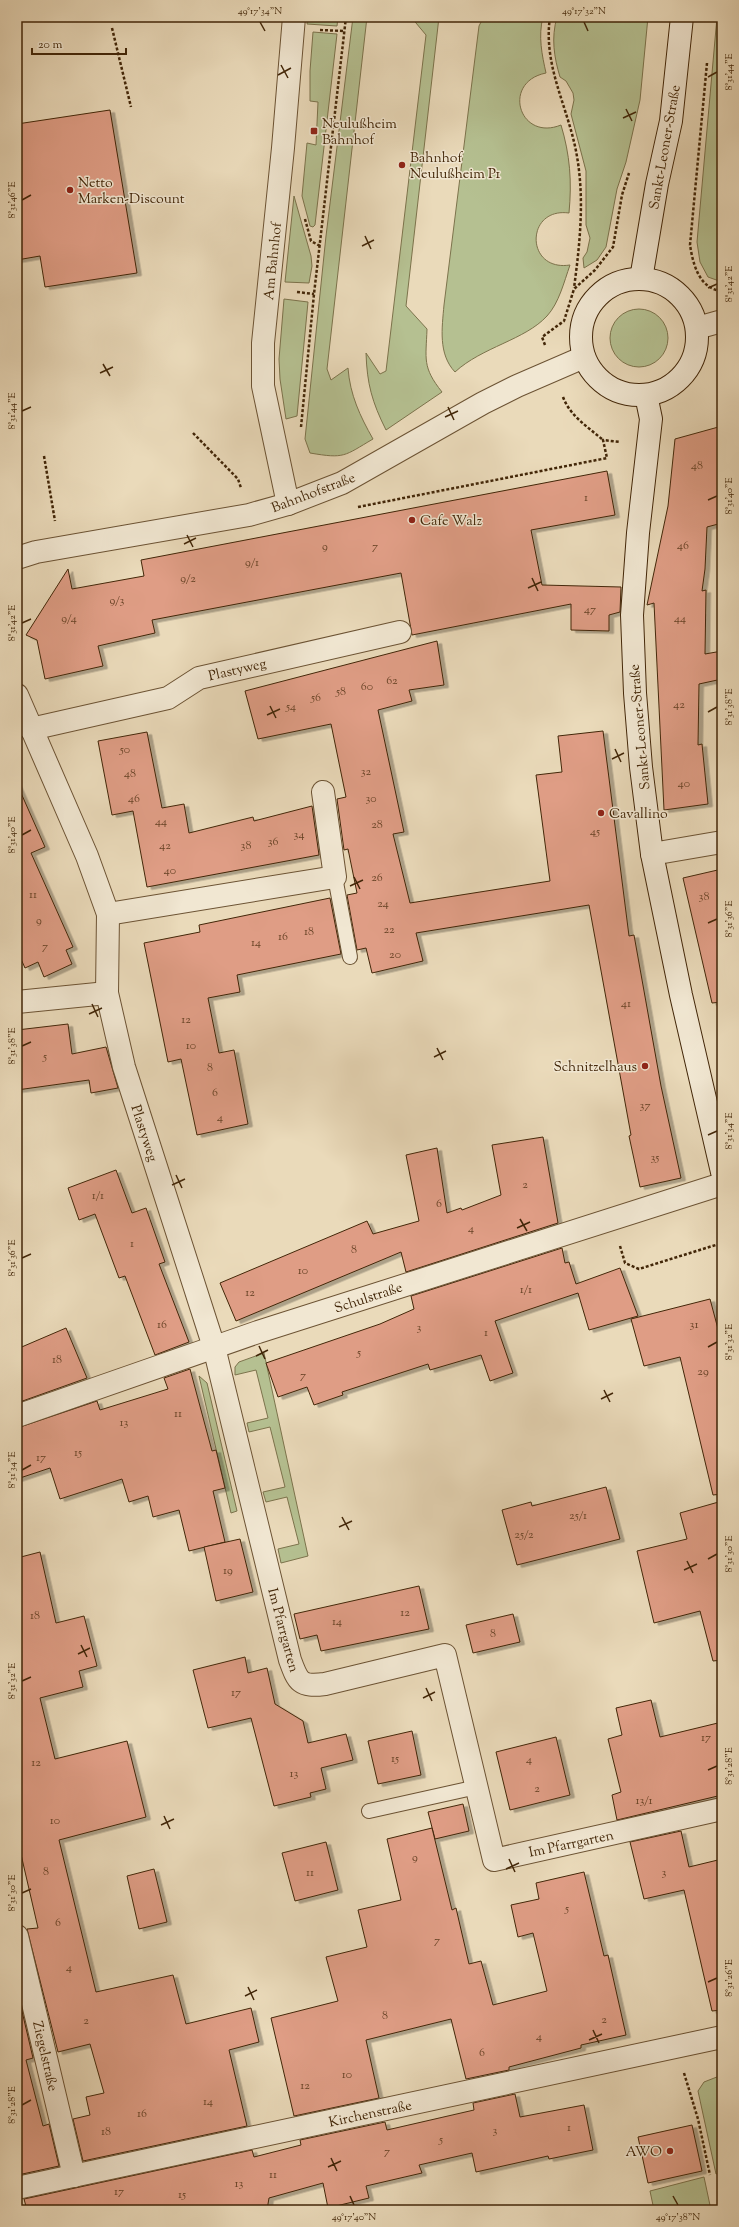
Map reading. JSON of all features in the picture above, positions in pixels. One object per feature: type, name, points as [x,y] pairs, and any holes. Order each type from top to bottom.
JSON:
[{"type":"street","name":"Am Bahnhof","points":[[288,504],[263,386],[263,343],[283,148],[294,17]]},
{"type":"street","name":"Sankt-Leoner-Straße","points":[[641,279],[657,184],[671,121],[682,22]]},
{"type":"street","points":[[641,279],[661,283],[678,294],[690,309],[696,328],[697,343],[694,358],[686,372],[675,384],[661,391],[646,395],[626,394],[609,386],[594,374],[584,357],[581,341],[583,325],[588,310],[598,297],[610,287],[625,280],[641,279]]},
{"type":"street","points":[[696,328],[722,321]]},
{"type":"street","name":"Bahnhofstraße","points":[[17,558],[36,552],[249,515],[288,504],[342,483],[483,403],[553,369],[584,357]]},
{"type":"street","name":"Sankt-Leoner-Straße","points":[[646,395],[651,419],[638,533],[632,615],[635,693],[652,854],[681,995],[722,1172]]},
{"type":"street","name":"Plastyweg","points":[[31,729],[168,698],[199,678],[400,632]]},
{"type":"street","name":"Plastyweg","points":[[17,695],[87,856],[108,914],[107,993],[124,1067],[214,1347]]},
{"type":"street","points":[[108,914],[335,877],[323,792]]},
{"type":"street","points":[[652,854],[722,842]]},
{"type":"street","points":[[17,1002],[107,993]]},
{"type":"street","name":"Schulstraße","points":[[17,1416],[214,1347],[722,1184]]},
{"type":"street","name":"Im Pfarrgarten","points":[[214,1347],[290,1660],[298,1681],[306,1685],[325,1684],[445,1655],[494,1860],[722,1809]]},
{"type":"street","name":"Ziegelstraße","points":[[17,1936],[74,2176]]},
{"type":"street","name":"Kirchenstraße","points":[[17,2188],[722,2037]]},
{"type":"lane","points":[[335,877],[350,957]]},
{"type":"lane","points":[[369,1811],[477,1787]]},
{"type":"path","points":[[300,434],[346,17]]},
{"type":"path","points":[[550,17],[548,33],[549,52],[553,74],[576,151],[582,219],[574,289],[564,321],[542,337],[567,407],[603,440],[648,446]]},
{"type":"path","points":[[112,28],[131,107]]},
{"type":"path","points":[[315,29],[344,31]]},
{"type":"path","points":[[708,56],[690,245],[693,264],[702,280],[715,290],[722,291]]},
{"type":"path","points":[[574,289],[595,270],[614,247],[622,195],[631,168]]},
{"type":"path","points":[[193,433],[238,479],[249,515]]},
{"type":"path","points":[[353,508],[606,458],[603,440]]},
{"type":"path","points":[[44,456],[55,522]]},
{"type":"path","points":[[613,1219],[625,1263],[639,1269],[722,1243]]},
{"type":"path","points":[[678,2047],[685,2079],[698,2119],[710,2175]]},
{"type":"green space","points":[[308,17],[338,17],[337,26],[307,24]]},
{"type":"green space","points":[[353,17],[367,17],[327,369],[331,380],[348,368],[356,405],[373,439],[344,455],[331,456],[310,453],[305,439],[326,236]]},
{"type":"green space","points":[[411,17],[439,17],[406,306],[427,329],[426,356],[428,369],[442,392],[386,430],[377,411],[371,393],[366,353],[380,374],[386,371],[426,35]]},
{"type":"green space","points":[[543,17],[541,38],[546,73],[532,79],[523,87],[520,98],[521,109],[526,118],[535,125],[546,128],[561,125],[570,168],[569,213],[555,214],[544,220],[538,229],[536,239],[538,250],[545,259],[555,265],[570,265],[558,299],[547,316],[527,331],[478,356],[455,372],[446,357],[442,340],[444,305],[479,26],[483,18]]},
{"type":"green space","points":[[557,17],[648,17],[640,100],[626,162],[617,189],[606,247],[597,260],[584,268],[583,258],[587,252],[590,238],[586,225],[586,171],[571,114],[574,100],[573,93],[566,81],[560,77],[556,62],[554,32]]},
{"type":"green space","points":[[717,17],[722,17],[722,282],[708,277],[700,262],[697,242]]},
{"type":"green space","points":[[313,32],[337,34],[315,225],[313,227],[310,226],[302,196],[307,143],[316,145],[318,102],[310,101],[310,71]]},
{"type":"green space","points":[[294,196],[311,256],[312,266],[309,283],[285,282]]},
{"type":"green space","points":[[284,299],[308,302],[297,416],[286,419],[280,379],[279,359]]},
{"type":"green space","points":[[639,309],[655,314],[663,322],[668,338],[663,354],[655,362],[639,367],[623,362],[615,354],[610,338],[615,322],[623,314]]},
{"type":"green space","points":[[264,1353],[308,1556],[281,1563],[278,1549],[299,1544],[287,1497],[266,1502],[263,1492],[285,1487],[270,1427],[249,1432],[247,1423],[268,1418],[256,1370],[235,1375],[235,1367],[239,1362]]},
{"type":"green space","points":[[199,1376],[207,1383],[237,1511],[231,1513]]},
{"type":"green space","points":[[722,2075],[722,2172],[716,2174],[698,2091],[704,2082]]},
{"type":"green space","points":[[704,2177],[711,2210],[654,2210],[650,2191]]},
{"type":"building","name":"Netto Marken-Discount","points":[[110,110],[137,273],[45,287],[40,256],[17,260],[17,124]]},
{"type":"building","points":[[722,426],[722,523],[707,527],[705,569],[702,591],[706,590],[705,654],[722,651],[722,679],[699,684],[698,745],[702,744],[708,804],[664,810],[654,603],[647,605],[668,506],[675,439]]},
{"type":"building","points":[[607,471],[615,515],[531,530],[542,585],[621,587],[620,612],[609,615],[609,631],[571,630],[571,604],[412,635],[401,573],[152,620],[155,633],[98,646],[103,666],[45,679],[37,640],[26,635],[68,569],[72,589],[144,576],[141,560]]},
{"type":"building","points":[[437,641],[444,685],[409,690],[412,701],[378,710],[404,832],[393,834],[410,903],[550,881],[536,775],[562,772],[558,736],[603,731],[629,936],[634,935],[661,1086],[681,1178],[640,1187],[629,1136],[631,1135],[589,905],[416,933],[423,961],[372,973],[366,948],[357,950],[347,895],[357,893],[348,849],[344,850],[337,799],[346,797],[331,724],[258,739],[245,691]]},
{"type":"building","points":[[147,732],[162,808],[184,804],[189,833],[253,817],[254,821],[312,806],[319,855],[147,887],[133,811],[112,815],[98,741]]},
{"type":"building","points":[[17,784],[45,847],[31,853],[73,947],[66,950],[72,964],[44,977],[38,962],[25,968],[17,950]]},
{"type":"building","points":[[722,869],[722,1002],[712,1003],[683,878]]},
{"type":"building","points":[[330,898],[341,954],[237,975],[240,992],[208,998],[219,1053],[234,1050],[248,1124],[197,1135],[181,1059],[168,1062],[144,943],[200,932],[199,925]]},
{"type":"building","points":[[68,1024],[72,1054],[106,1047],[118,1088],[91,1093],[89,1080],[17,1090],[17,1030]]},
{"type":"building","points":[[543,1137],[558,1223],[406,1272],[401,1252],[236,1321],[220,1283],[367,1221],[373,1234],[419,1221],[406,1155],[437,1148],[447,1213],[461,1208],[462,1210],[501,1195],[492,1145]]},
{"type":"building","points":[[116,1170],[132,1213],[146,1208],[165,1262],[159,1264],[189,1342],[155,1355],[125,1276],[119,1278],[95,1214],[79,1220],[68,1188]]},
{"type":"building","points":[[562,1248],[565,1263],[569,1262],[576,1284],[620,1268],[638,1316],[589,1330],[578,1293],[495,1321],[513,1373],[490,1381],[481,1355],[430,1370],[428,1364],[342,1392],[343,1395],[314,1405],[307,1387],[278,1397],[266,1363],[380,1324],[414,1309],[411,1296]]},
{"type":"building","points":[[710,1299],[722,1344],[722,1494],[713,1495],[680,1357],[644,1366],[631,1319]]},
{"type":"building","points":[[66,1328],[87,1378],[17,1403],[17,1349]]},
{"type":"building","points":[[190,1369],[212,1451],[216,1450],[225,1488],[213,1491],[225,1542],[189,1551],[179,1510],[153,1517],[148,1496],[129,1502],[122,1479],[60,1499],[50,1468],[17,1479],[17,1428],[97,1401],[100,1410],[168,1389],[164,1378]]},
{"type":"building","points":[[606,1487],[620,1539],[517,1565],[502,1510],[531,1502],[532,1506]]},
{"type":"building","points":[[722,1501],[722,1660],[713,1661],[700,1611],[654,1623],[637,1551],[687,1539],[680,1513]]},
{"type":"building","points":[[240,1539],[253,1592],[216,1601],[204,1547]]},
{"type":"building","points":[[40,1552],[56,1623],[84,1616],[97,1666],[79,1671],[83,1687],[40,1698],[55,1759],[127,1741],[146,1817],[59,1840],[96,1992],[173,1975],[186,2024],[251,2008],[259,2042],[229,2050],[247,2126],[83,2161],[73,2119],[90,2115],[86,2097],[104,2093],[90,2044],[58,2052],[27,1929],[38,1928],[17,1837],[17,1558]]},
{"type":"building","points":[[419,1586],[429,1629],[321,1651],[317,1635],[300,1639],[294,1614]]},
{"type":"building","points":[[513,1614],[520,1642],[473,1653],[466,1625]]},
{"type":"building","points":[[245,1657],[248,1673],[267,1668],[275,1704],[303,1721],[308,1743],[346,1734],[353,1760],[321,1768],[326,1789],[310,1793],[311,1797],[274,1806],[251,1718],[208,1728],[193,1670]]},
{"type":"building","points":[[651,1700],[660,1737],[722,1722],[722,1795],[617,1820],[612,1795],[621,1792],[608,1739],[622,1735],[616,1708]]},
{"type":"building","points":[[412,1731],[421,1775],[378,1784],[368,1741]]},
{"type":"building","points":[[556,1737],[570,1795],[510,1810],[496,1752]]},
{"type":"building","points":[[463,1804],[469,1831],[435,1839],[428,1812]]},
{"type":"building","points":[[432,1828],[452,1910],[456,1908],[469,1964],[481,1961],[493,2005],[547,1991],[533,1933],[518,1937],[511,1905],[539,1899],[536,1883],[584,1872],[604,1956],[608,1955],[626,2035],[581,2045],[581,2048],[509,2067],[509,2070],[466,2079],[451,2019],[366,2040],[379,2098],[294,2116],[271,2018],[338,2001],[326,1957],[367,1947],[358,1910],[401,1900],[387,1839]]},
{"type":"building","points":[[681,1831],[689,1867],[722,1859],[722,2010],[712,2011],[684,1890],[644,1899],[630,1842]]},
{"type":"building","points":[[326,1842],[338,1890],[295,1901],[282,1853]]},
{"type":"building","points":[[154,1869],[167,1922],[139,1929],[127,1876]]},
{"type":"building","points":[[17,1990],[33,2058],[26,2060],[43,2126],[49,2124],[59,2166],[18,2175]]},
{"type":"building","points":[[515,2094],[520,2117],[584,2105],[593,2150],[549,2159],[548,2156],[476,2172],[472,2153],[419,2165],[422,2173],[366,2186],[369,2198],[328,2208],[323,2183],[269,2198],[267,2210],[27,2210],[24,2199],[252,2150],[254,2157],[301,2145],[300,2140],[385,2122],[387,2130],[474,2110],[473,2103]]},
{"type":"building","points":[[692,2125],[702,2171],[648,2183],[638,2137]]},
{"type":"place","name":"Neulußheim Bahnhof","points":[[314,131]]},
{"type":"place","name":"Bahnhof Neulußheim P1","points":[[402,165]]},
{"type":"place","name":"Netto Marken-Discount","points":[[70,190]]},
{"type":"place","name":"Cafe Walz","points":[[412,520]]},
{"type":"place","name":"Cavallino","points":[[601,813]]},
{"type":"place","name":"Schnitzelhaus","points":[[645,1066]]},
{"type":"place","name":"AWO","points":[[670,2151]]}]
